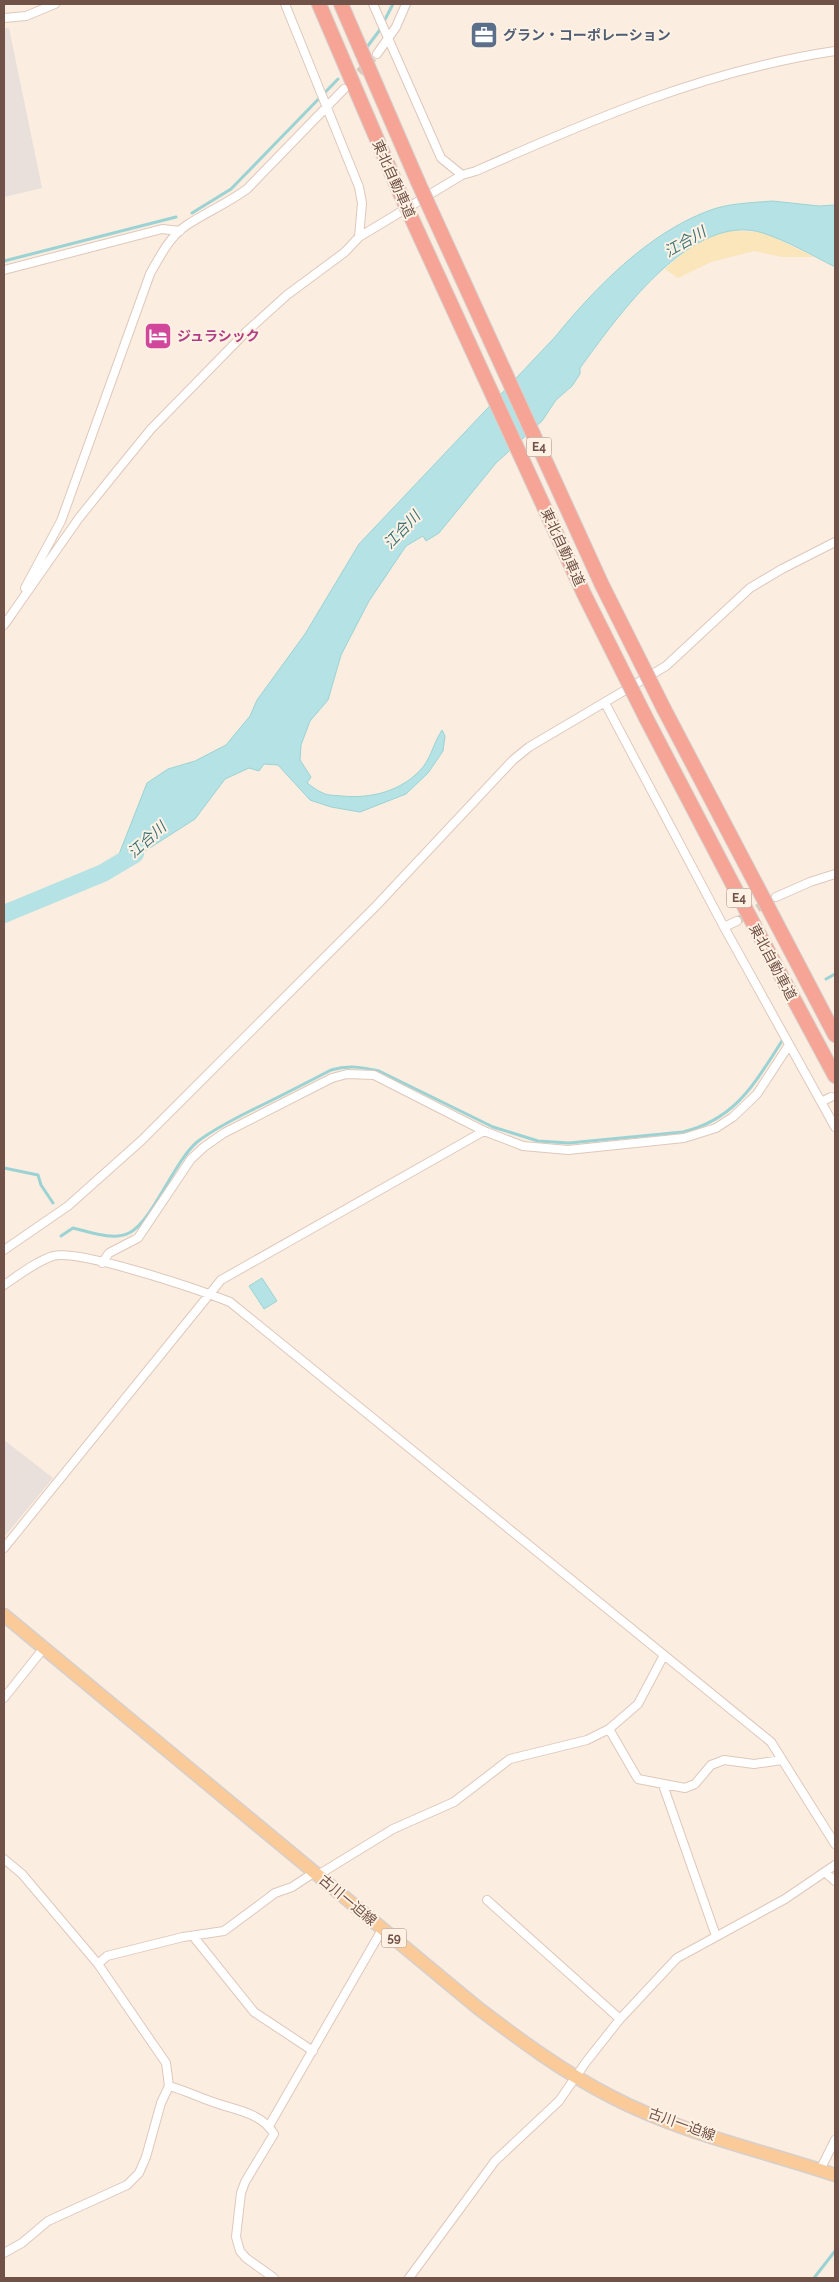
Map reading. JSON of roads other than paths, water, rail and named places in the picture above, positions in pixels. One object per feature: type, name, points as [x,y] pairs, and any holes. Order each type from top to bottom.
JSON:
[{"type":"highway","name":"東北自動車道","points":[[319,4],[400,193],[584,594],[646,718],[835,1076]]},
{"type":"highway","name":"東北自動車道","points":[[341,4],[418,182],[602,585],[664,709],[835,1035]]},
{"type":"main road","name":"古川一迫線","points":[[4,1615],[478,2008],[577,2078],[612,2097],[684,2127],[835,2175]]},
{"type":"street","points":[[4,18],[26,16],[55,4]]},
{"type":"street","points":[[285,4],[359,187],[362,203],[359,237]]},
{"type":"street","points":[[373,4],[441,158],[462,175]]},
{"type":"street","points":[[377,54],[388,40],[406,4]]},
{"type":"street","points":[[4,626],[79,518],[151,429],[246,332],[287,296],[345,252],[359,237],[462,175],[476,171],[579,125],[664,93],[744,68],[835,51]]},
{"type":"street","points":[[9,618],[61,521],[150,274],[165,248],[180,231],[247,189],[324,98],[344,89]]},
{"type":"street","points":[[4,270],[162,229],[180,231]]},
{"type":"street","points":[[4,1250],[68,1206],[142,1140],[376,906],[513,760],[529,747],[666,666],[750,588],[835,542]]},
{"type":"street","points":[[605,702],[724,927],[835,1127]]},
{"type":"street","points":[[776,897],[810,882],[835,874]]},
{"type":"street","points":[[724,927],[736,921]]},
{"type":"street","points":[[102,1263],[109,1253],[138,1238],[187,1164],[204,1147],[224,1133],[332,1078],[347,1074],[374,1075],[484,1131],[523,1146],[568,1150],[684,1138],[702,1134],[733,1117],[745,1106],[768,1080],[789,1045]]},
{"type":"street","points":[[821,1102],[831,1096]]},
{"type":"street","points":[[4,1548],[208,1293],[231,1273],[484,1131]]},
{"type":"street","points":[[4,1285],[37,1263],[54,1256],[64,1255],[165,1279],[230,1302],[771,1742],[835,1844]]},
{"type":"street","points":[[4,1698],[43,1649]]},
{"type":"street","points":[[98,1964],[108,1956],[193,1936],[224,1931],[275,1893],[292,1887],[317,1874],[392,1829],[454,1802],[510,1759],[532,1752],[564,1747],[587,1740],[609,1730],[638,1704],[664,1655]]},
{"type":"street","points":[[609,1730],[638,1779],[663,1785],[685,1788],[695,1784],[711,1765],[724,1760],[754,1764],[782,1760]]},
{"type":"street","points":[[663,1785],[716,1936]]},
{"type":"street","points":[[4,1859],[22,1874],[98,1964],[166,2063],[169,2086],[161,2103],[146,2157],[138,2173],[127,2185],[48,2221],[22,2242],[4,2253]]},
{"type":"street","points":[[409,2278],[496,2161],[559,2101],[577,2078],[586,2062],[620,2019],[677,1958],[785,1899],[826,1873],[835,1865]]},
{"type":"street","points":[[826,1873],[835,1881]]},
{"type":"street","points":[[487,1900],[620,2019]]},
{"type":"street","points":[[269,2126],[383,1928]]},
{"type":"street","points":[[193,1936],[254,2012],[313,2051]]},
{"type":"street","points":[[169,2086],[190,2092],[214,2103],[240,2109],[269,2126],[274,2134],[245,2182],[241,2193],[236,2237],[240,2251],[246,2258],[274,2278]]},
{"type":"street","points":[[820,2170],[835,2140]]},
{"type":"water","points":[[772,201],[819,206],[835,205],[835,267],[772,236],[736,230],[709,237],[683,253],[658,274],[635,298],[580,368],[580,374],[572,386],[556,400],[542,421],[496,463],[439,533],[426,541],[423,536],[406,546],[369,601],[341,655],[328,700],[310,721],[301,745],[300,760],[311,777],[307,783],[319,791],[330,795],[353,797],[386,792],[406,782],[423,767],[442,730],[445,736],[443,751],[428,773],[406,794],[360,812],[331,807],[310,800],[278,765],[264,764],[259,771],[249,768],[225,779],[195,819],[112,872],[147,783],[168,769],[195,761],[226,745],[250,716],[257,700],[305,634],[359,544],[555,337],[587,300],[643,248],[686,221],[723,206]]},
{"type":"water","points":[[262,1278],[277,1301],[264,1309],[249,1286]]},
{"type":"waterway","points":[[367,47],[379,31],[393,4]]},
{"type":"waterway","points":[[192,213],[231,189],[338,79]]},
{"type":"waterway","points":[[4,261],[176,217]]},
{"type":"waterway","name":"江合川","points":[[4,914],[103,873],[135,854]]},
{"type":"waterway","points":[[826,979],[835,974]]},
{"type":"waterway","points":[[61,1236],[73,1228],[109,1236],[129,1233],[138,1227],[146,1217],[179,1164],[197,1142],[211,1132],[331,1070],[355,1067],[379,1071],[493,1127],[538,1141],[569,1143],[683,1132],[701,1126],[717,1118],[742,1098],[782,1041]]},
{"type":"waterway","points":[[4,1168],[38,1175],[41,1185],[53,1203]]},
{"type":"waterway","points":[[814,2278],[835,2251]]},
{"type":"tunnel","points":[[351,81],[377,54]]},
{"type":"tunnel","points":[[737,921],[776,897]]},
{"type":"place","name":"グラン・コーポレーション","points":[[484,35]]},
{"type":"place","name":"ジュラシック","points":[[158,336]]}]
